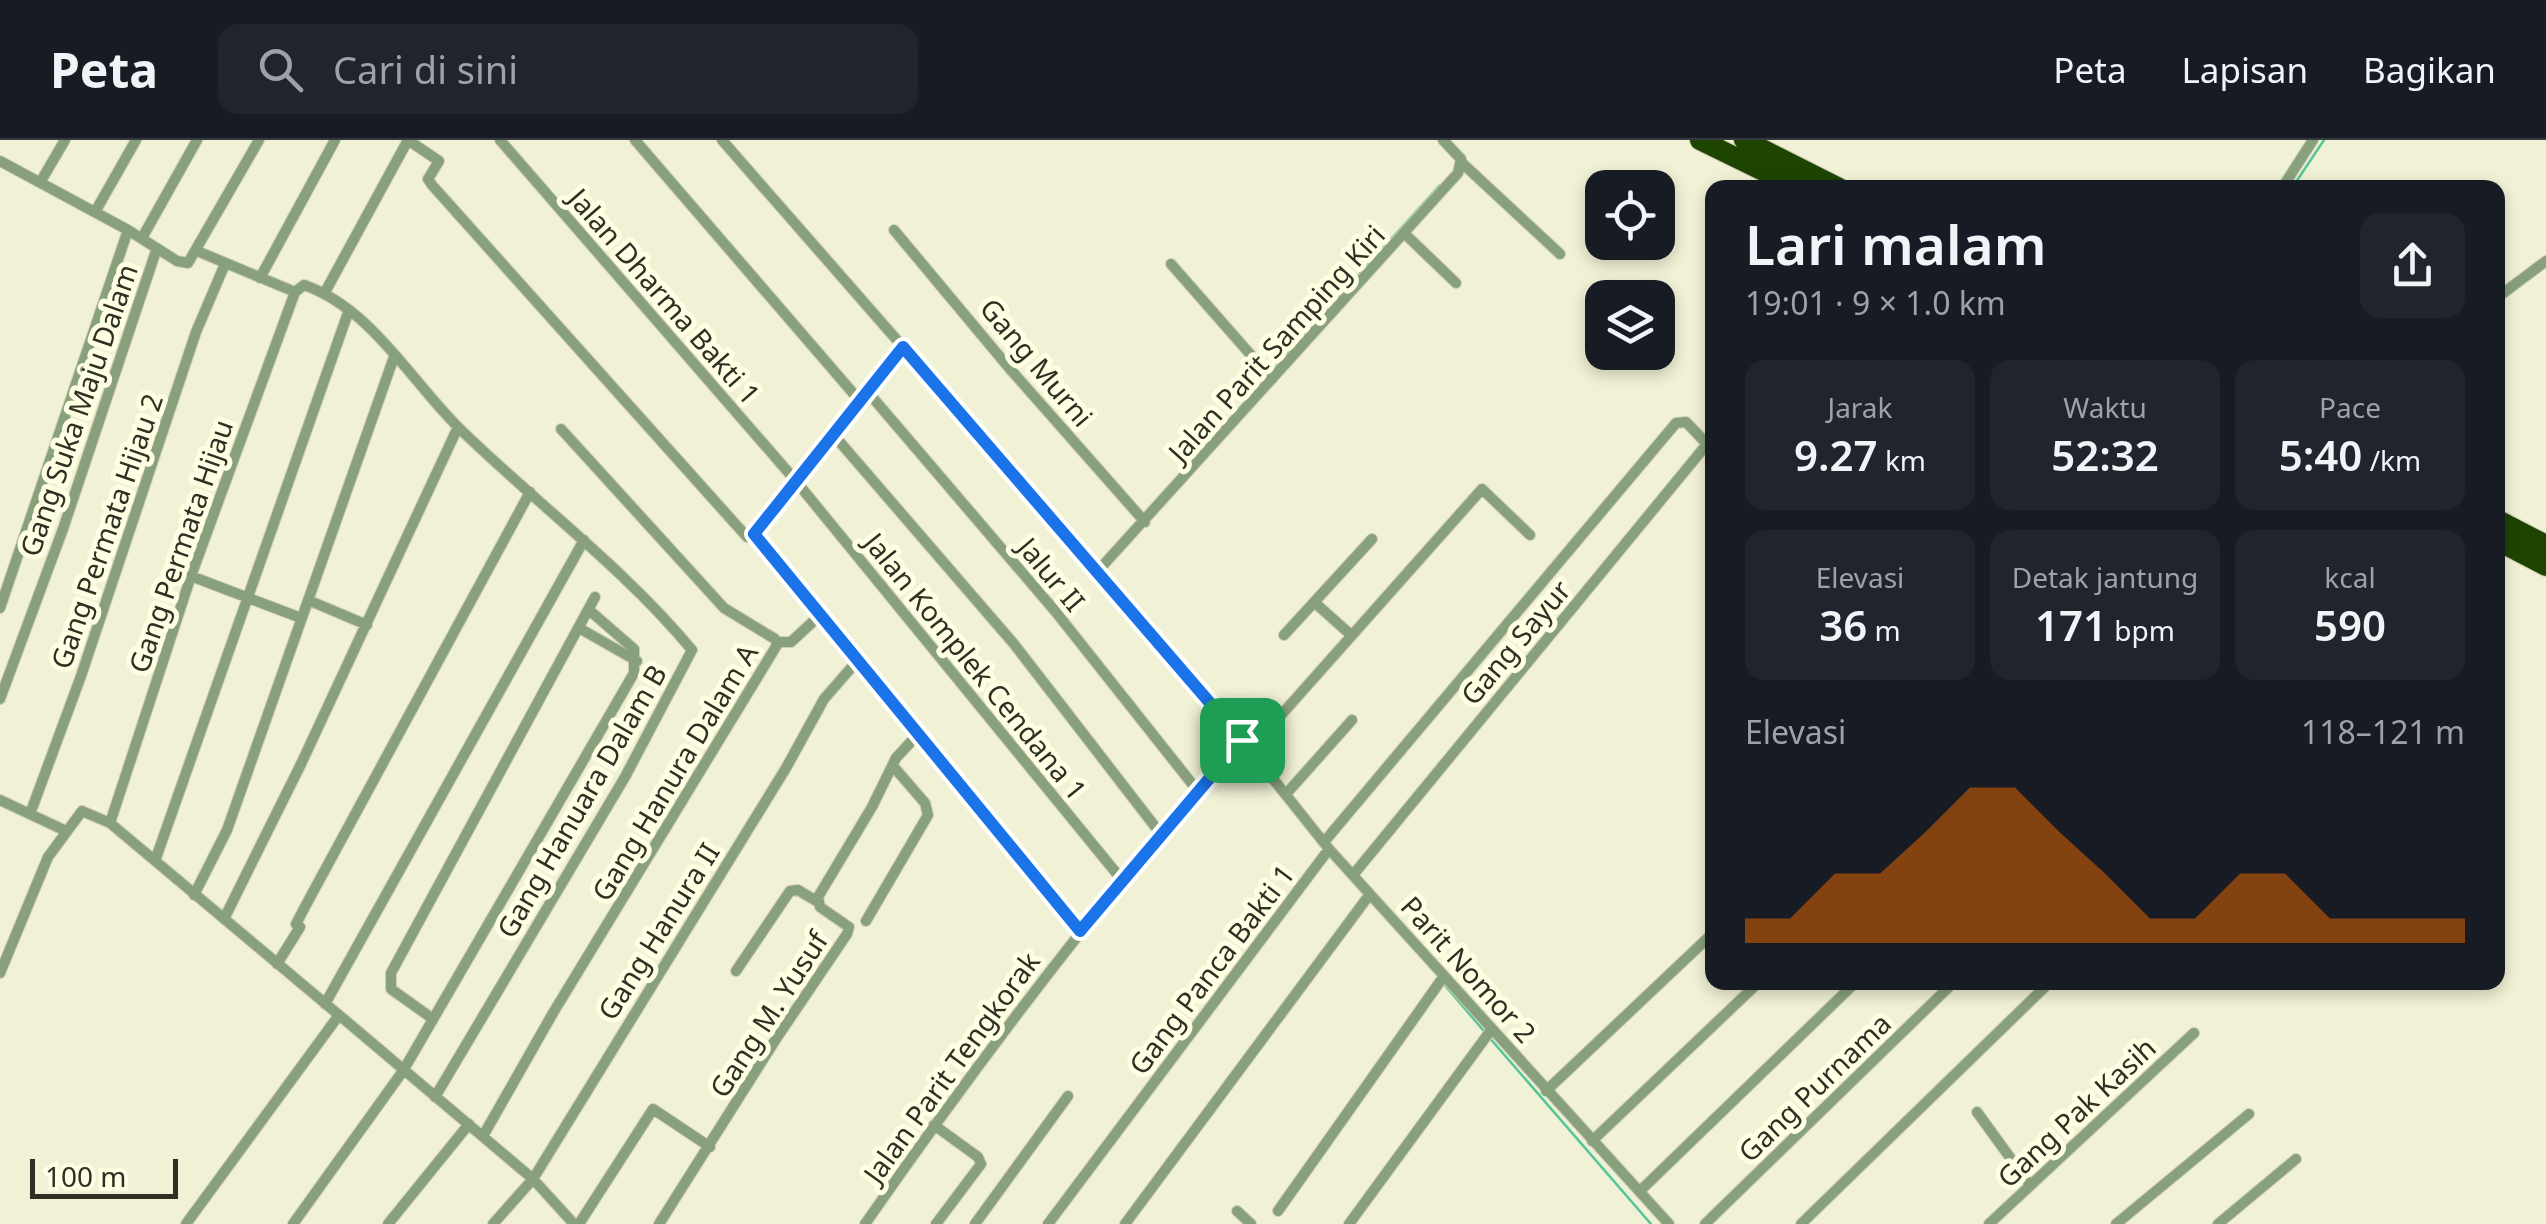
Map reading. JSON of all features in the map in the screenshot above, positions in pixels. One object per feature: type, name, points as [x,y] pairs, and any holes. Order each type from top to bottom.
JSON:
[{"type":"highway","points":[[1700,140],[1793,178]]},
{"type":"highway","points":[[1744,140],[1793,178]]},
{"type":"highway","points":[[2505,524],[2546,544]]},
{"type":"highway","points":[[2505,545],[2546,566]]},
{"type":"street","points":[[41,181],[66,140]]},
{"type":"street","points":[[96,212],[136,140]]},
{"type":"street","points":[[142,238],[197,140]]},
{"type":"street","points":[[0,160],[184,264],[197,251],[259,140]]},
{"type":"street","points":[[260,278],[334,140]]},
{"type":"street","points":[[324,294],[408,140],[439,161],[428,179],[432,185],[750,537],[903,347]]},
{"type":"street","name":"Jalan Dharma Bakti 1","points":[[500,140],[795,480]]},
{"type":"street","name":"Jalur II","points":[[635,140],[1055,611],[1196,790]]},
{"type":"street","points":[[722,140],[1246,745]]},
{"type":"street","points":[[2287,180],[2313,140]]},
{"type":"street","points":[[1445,142],[1461,162],[1560,254]]},
{"type":"street","name":"Jalan Parit Samping Kiri","points":[[1097,572],[1146,522],[1268,375],[1405,234],[1458,173],[1461,162]]},
{"type":"street","points":[[0,608],[128,230]]},
{"type":"street","name":"Gang Murni","points":[[894,230],[1146,522]]},
{"type":"street","points":[[1405,234],[1456,283]]},
{"type":"street","name":"Gang Suka Maju Dalam","points":[[0,699],[64,529],[157,248]]},
{"type":"street","name":"Gang Hanuara Dalam B","points":[[197,251],[260,278],[324,294],[349,310],[458,428],[584,540],[691,648],[692,653],[624,777],[435,1096]]},
{"type":"street","points":[[2505,292],[2546,261]]},
{"type":"street","name":"Gang Permata Hijau 2","points":[[30,814],[81,676],[196,332],[224,264]]},
{"type":"street","points":[[1171,264],[1268,375]]},
{"type":"street","name":"Gang Permata Hijau","points":[[110,823],[191,576],[297,289]]},
{"type":"street","points":[[156,858],[349,310]]},
{"type":"street","points":[[194,894],[227,830],[394,357]]},
{"type":"street","name":"Gang Panca Bakti 1","points":[[1048,1224],[1326,846],[1676,423],[1686,422],[1705,437]]},
{"type":"street","points":[[224,919],[458,428]]},
{"type":"street","name":"Gang Hanura Dalam A","points":[[483,1136],[777,642],[724,608],[561,429]]},
{"type":"street","points":[[832,433],[1014,644],[1160,833]]},
{"type":"street","name":"Gang Sayur","points":[[1353,876],[1705,447]]},
{"type":"street","name":"Jalan Komplek Cendana 1","points":[[795,480],[1122,880]]},
{"type":"street","name":"Jalan Parit Tengkorak","points":[[865,1224],[1080,931],[1196,790],[1246,745],[1351,635],[1482,489],[1530,535]]},
{"type":"street","points":[[278,964],[300,927],[296,924],[307,903],[530,492]]},
{"type":"street","points":[[754,534],[1080,931]]},
{"type":"street","points":[[1284,635],[1372,539]]},
{"type":"street","points":[[326,1004],[584,540]]},
{"type":"street","points":[[191,576],[301,618]]},
{"type":"street","points":[[434,1019],[391,989],[391,973],[595,597]]},
{"type":"street","points":[[308,600],[367,625]]},
{"type":"street","points":[[1314,602],[1351,635]]},
{"type":"street","points":[[293,1224],[404,1071],[634,673],[634,649],[589,610]]},
{"type":"street","points":[[777,642],[791,642],[820,616]]},
{"type":"street","points":[[579,628],[636,661]]},
{"type":"street","name":"Gang Hanura II","points":[[493,1224],[533,1179],[786,768],[815,714],[839,679],[858,660]]},
{"type":"street","points":[[1287,793],[1352,720]]},
{"type":"street","name":"Gang M. Yusuf","points":[[659,1224],[847,934],[849,927],[845,922],[818,902],[900,752],[918,734]]},
{"type":"street","name":"Parit Nomor 2","points":[[1246,745],[1326,846],[1546,1091],[1641,1190],[1657,1220],[1669,1224]]},
{"type":"street","points":[[866,921],[928,816],[926,803],[893,766]]},
{"type":"street","points":[[0,800],[66,832]]},
{"type":"street","points":[[0,973],[48,858],[82,811],[110,823],[156,858],[533,1179],[577,1224],[653,1110],[710,1147]]},
{"type":"street","points":[[736,971],[790,891],[798,890],[818,902]]},
{"type":"street","points":[[1125,1224],[1370,894]]},
{"type":"street","points":[[1546,1091],[1705,941]]},
{"type":"street","points":[[1278,1210],[1444,976]]},
{"type":"street","points":[[1592,1140],[1751,990]]},
{"type":"street","points":[[1641,1190],[1848,990]]},
{"type":"street","name":"Gang Purnama","points":[[1705,1224],[1946,990]]},
{"type":"street","points":[[1801,1224],[2042,990]]},
{"type":"street","points":[[186,1224],[338,1015]]},
{"type":"street","points":[[1350,1224],[1491,1030]]},
{"type":"street","name":"Gang Pak Kasih","points":[[1989,1224],[2194,1033]]},
{"type":"street","points":[[975,1224],[1068,1096]]},
{"type":"street","points":[[1977,1112],[2030,1185]]},
{"type":"street","points":[[2116,1224],[2249,1114]]},
{"type":"street","points":[[388,1224],[468,1124]]},
{"type":"street","points":[[934,1125],[978,1157],[981,1164],[936,1224]]},
{"type":"street","points":[[2218,1224],[2296,1159]]},
{"type":"street","points":[[1237,1211],[1251,1224]]},
{"type":"waterway","points":[[2297,180],[2324,140]]},
{"type":"waterway","points":[[1271,372],[1440,185]]},
{"type":"waterway","points":[[1443,983],[1483,1030]]},
{"type":"waterway","points":[[1488,1036],[1651,1224]]},
{"type":"route","points":[[903,347],[1242,740],[1080,931],[754,534],[903,347]]}]
